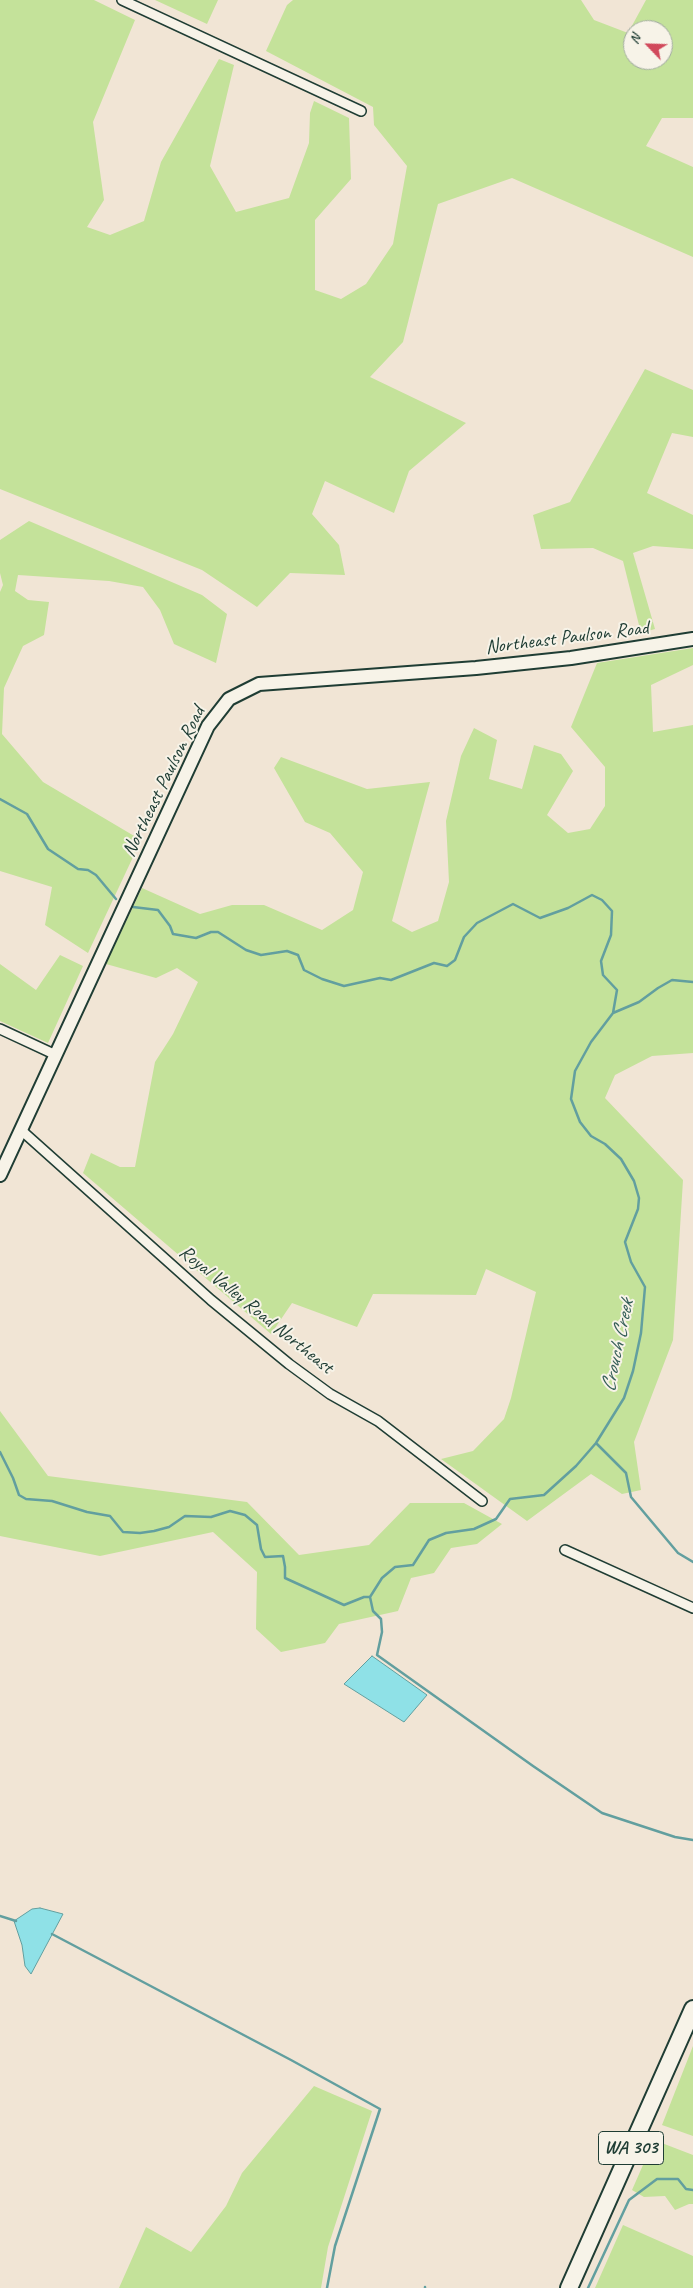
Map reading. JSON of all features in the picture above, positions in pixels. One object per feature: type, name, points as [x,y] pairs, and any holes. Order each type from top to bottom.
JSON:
[{"type":"highway","name":"WA 303","points":[[570,2288],[693,2009]]},
{"type":"street","points":[[122,0],[361,111]]},
{"type":"street","name":"Northeast Paulson Road","points":[[0,1175],[208,726],[223,705],[236,694],[259,684],[476,668],[571,658],[693,639]]},
{"type":"street","points":[[0,1029],[56,1055]]},
{"type":"street","name":"Royal Valley Road Northeast","points":[[21,1130],[211,1300],[295,1368],[330,1394],[378,1421],[482,1501]]},
{"type":"street","points":[[565,1550],[693,1608]]},
{"type":"green space","points":[[0,0],[94,0],[135,20],[93,122],[104,200],[87,227],[110,235],[144,221],[161,162],[219,59],[234,65],[210,166],[236,212],[289,198],[309,143],[310,113],[314,101],[349,118],[351,179],[315,220],[315,290],[341,299],[366,284],[393,244],[407,166],[374,125],[373,107],[266,51],[287,5],[293,0],[581,0],[594,20],[623,31],[623,70],[673,70],[673,20],[635,20],[646,0],[693,0],[693,118],[662,118],[646,146],[693,167],[693,257],[512,178],[438,204],[403,342],[370,377],[466,423],[409,471],[394,513],[325,481],[312,514],[339,545],[345,575],[290,573],[257,607],[202,570],[0,489]]},
{"type":"green space","points":[[155,0],[218,0],[207,24]]},
{"type":"green space","points":[[645,369],[693,390],[693,437],[672,433],[647,493],[693,515],[693,549],[653,546],[633,553],[655,629],[641,633],[623,561],[593,548],[541,549],[533,515],[570,502]]},
{"type":"green space","points":[[29,521],[202,595],[227,614],[216,663],[174,644],[160,610],[143,587],[109,581],[18,575],[15,591],[28,600],[49,602],[44,635],[23,646],[4,688],[2,734],[43,782],[141,840],[88,953],[45,925],[52,887],[0,871],[0,592],[3,585],[0,573],[0,540]]},
{"type":"green space","points":[[693,648],[693,665],[651,685],[653,732],[693,725],[693,1053],[652,1056],[615,1075],[605,1098],[683,1180],[673,1340],[634,1442],[641,1490],[622,1494],[591,1474],[527,1521],[441,1459],[473,1451],[504,1419],[511,1398],[536,1292],[486,1269],[476,1295],[373,1294],[357,1327],[292,1303],[271,1334],[83,1173],[91,1153],[120,1167],[135,1167],[155,1062],[173,1034],[198,982],[177,968],[156,978],[106,964],[142,888],[200,914],[232,905],[264,905],[322,930],[353,910],[363,872],[330,833],[305,822],[274,768],[281,757],[367,789],[430,782],[392,921],[412,932],[438,921],[449,882],[446,821],[461,756],[474,728],[497,740],[489,779],[522,789],[534,745],[561,754],[573,771],[547,815],[568,833],[590,829],[605,806],[605,767],[571,727],[597,663]]},
{"type":"green space","points":[[60,955],[83,966],[48,1043],[0,1021],[0,964],[36,990]]},
{"type":"green space","points":[[0,1411],[48,1476],[247,1502],[299,1555],[369,1545],[410,1503],[464,1503],[502,1524],[477,1544],[451,1548],[434,1573],[411,1578],[398,1611],[339,1624],[325,1643],[281,1652],[256,1629],[257,1572],[213,1532],[100,1556],[0,1536]]},
{"type":"green space","points":[[693,2046],[693,2136],[662,2125]]},
{"type":"green space","points":[[314,2086],[372,2111],[328,2247],[321,2288],[119,2288],[146,2227],[191,2252],[226,2206],[242,2173]]},
{"type":"green space","points":[[654,2140],[693,2155],[693,2204],[675,2210],[665,2196],[644,2197],[632,2190]]},
{"type":"green space","points":[[623,2225],[693,2256],[693,2288],[595,2288]]},
{"type":"water","points":[[372,1656],[427,1695],[404,1722],[344,1684]]},
{"type":"water","points":[[40,1908],[63,1914],[31,1974],[25,1966],[22,1945],[14,1921],[32,1909]]},
{"type":"waterway","points":[[0,799],[27,814],[48,849],[78,869],[88,870],[96,875],[116,899]]},
{"type":"waterway","points":[[133,907],[158,910],[170,926],[173,934],[196,938],[211,932],[218,932],[246,950],[261,955],[287,951],[298,955],[304,970],[322,979],[344,986],[380,978],[391,980],[434,963],[447,966],[455,960],[464,937],[477,923],[513,904],[540,918],[568,908],[592,895],[602,900],[612,911],[611,935],[601,961],[603,975],[617,990],[613,1013]]},
{"type":"waterway","name":"Crouch Creek","points":[[0,1452],[19,1495],[26,1499],[52,1501],[87,1512],[110,1516],[123,1532],[140,1533],[154,1531],[169,1527],[185,1516],[211,1517],[230,1511],[245,1515],[257,1525],[261,1549],[265,1557],[283,1556],[285,1578],[344,1605],[364,1597],[370,1597],[382,1578],[395,1567],[413,1565],[429,1540],[446,1533],[474,1529],[496,1519],[510,1499],[544,1495],[576,1466],[596,1443],[624,1398],[633,1371],[641,1333],[645,1287],[631,1262],[625,1242],[638,1209],[639,1198],[634,1181],[621,1159],[605,1144],[591,1136],[580,1122],[571,1099],[575,1071],[591,1042],[613,1013],[639,1002],[672,980],[693,982]]},
{"type":"waterway","points":[[596,1443],[626,1473],[631,1497],[678,1553],[693,1562]]},
{"type":"waterway","points":[[370,1597],[373,1611],[381,1619],[382,1632],[377,1655],[602,1813],[675,1837],[693,1840]]},
{"type":"waterway","points":[[0,1916],[16,1921]]},
{"type":"waterway","points":[[52,1934],[380,2109],[335,2246],[327,2288]]},
{"type":"waterway","points":[[588,2288],[629,2200],[657,2179],[678,2179],[686,2189],[693,2190]]}]
